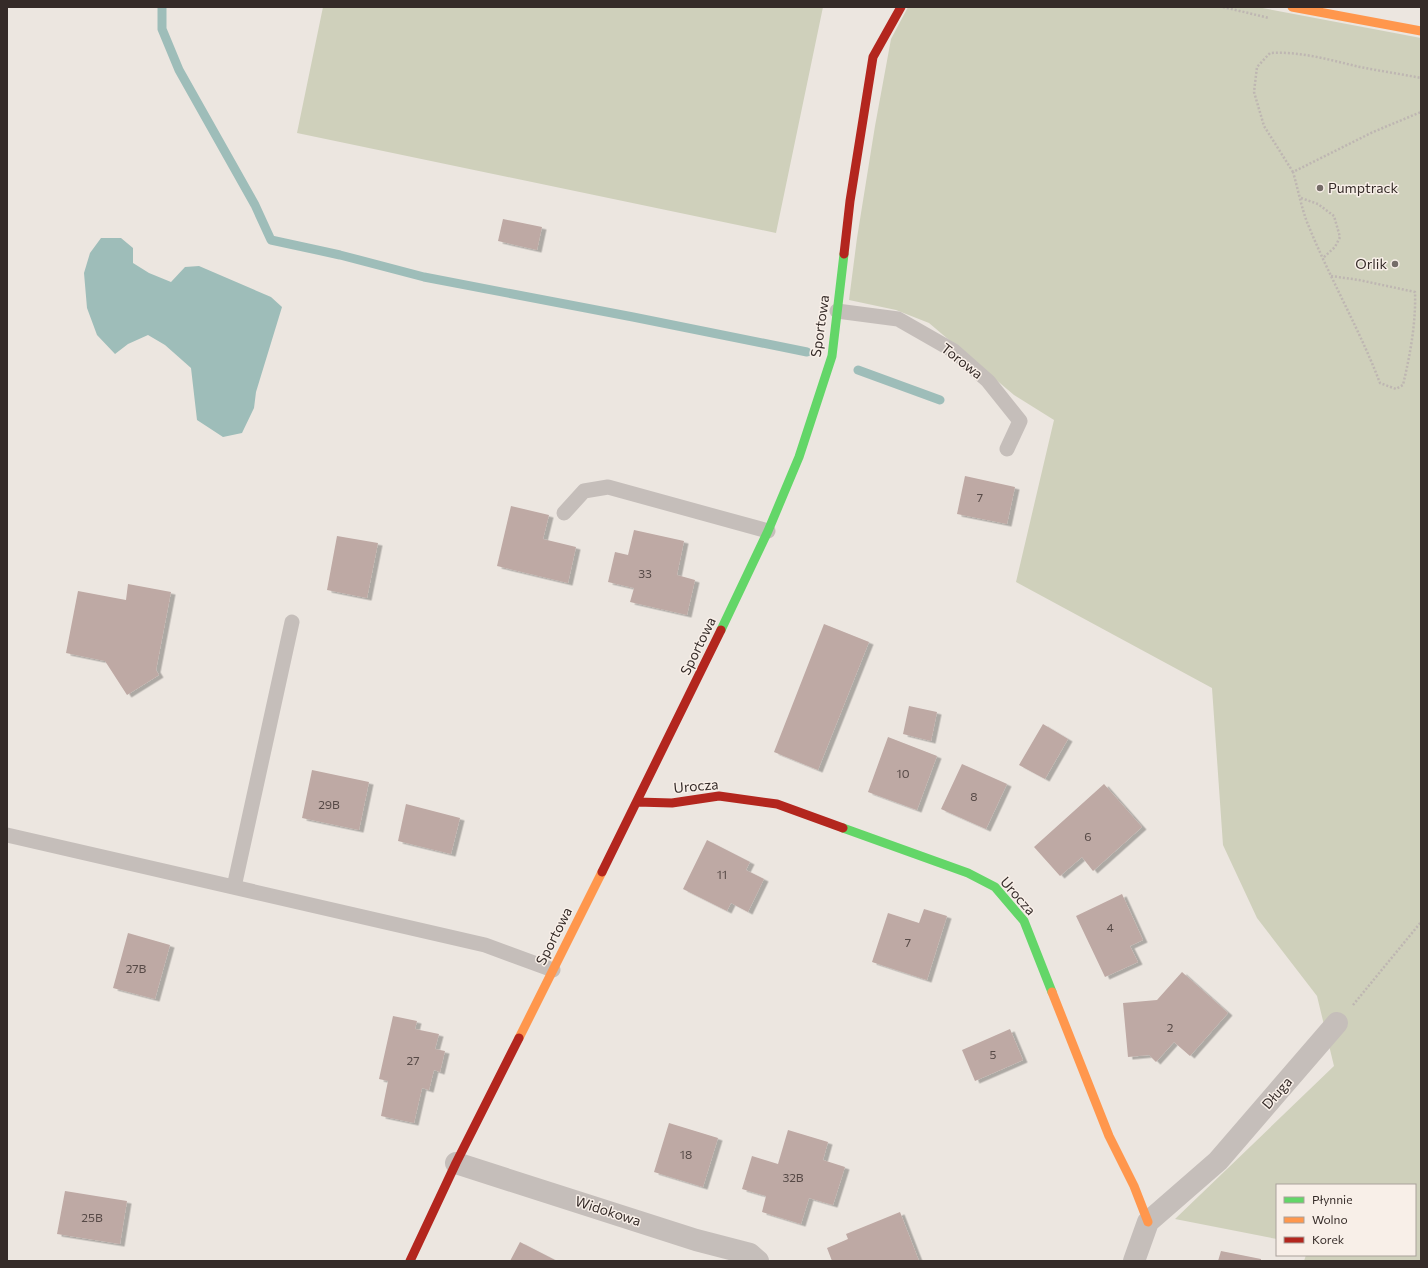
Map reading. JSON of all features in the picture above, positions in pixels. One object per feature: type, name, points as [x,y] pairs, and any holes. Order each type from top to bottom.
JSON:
[{"type":"street","name":"Sportowa","points":[[410,1261],[456,1163],[638,802],[768,531],[799,457],[832,356],[850,200],[873,57],[901,7]]},
{"type":"street","points":[[1292,7],[1421,30]]},
{"type":"street","name":"Urocza","points":[[638,802],[672,803],[719,796],[777,804],[968,873],[995,887],[1024,921],[1109,1136],[1134,1186],[1148,1222]]},
{"type":"street","name":"Długa","points":[[1134,1261],[1148,1222],[1218,1161],[1337,1024]]},
{"type":"street","name":"Widokowa","points":[[456,1163],[688,1237],[750,1254],[758,1261]]},
{"type":"lane","name":"Torowa","points":[[837,311],[898,319],[954,351],[988,381],[1020,422],[1007,449]]},
{"type":"lane","points":[[564,513],[584,491],[608,487],[768,531]]},
{"type":"lane","points":[[234,887],[292,622]]},
{"type":"lane","points":[[7,835],[485,945],[553,970]]},
{"type":"path","points":[[1331,276],[1359,280],[1415,292],[1416,311],[1414,331],[1403,386],[1396,389],[1380,383],[1369,355],[1331,276],[1307,221],[1293,172],[1264,126],[1254,92],[1257,67],[1270,53],[1285,52],[1421,78]]},
{"type":"path","points":[[1293,172],[1373,132],[1421,112]]},
{"type":"path","points":[[1300,198],[1318,204],[1334,216],[1340,237],[1335,247],[1323,258]]},
{"type":"path","points":[[1337,1024],[1421,922]]},
{"type":"green space","points":[[323,7],[823,7],[776,233],[297,133]]},
{"type":"green space","points":[[908,7],[1257,7],[1421,38],[1421,1261],[1304,1261],[1306,1256],[1416,1256],[1416,1184],[1276,1184],[1276,1239],[1175,1219],[1334,1066],[1317,996],[1257,918],[1223,845],[1212,688],[1016,582],[1054,420],[1014,395],[929,323],[896,310],[849,300],[857,238],[875,126],[891,39]]},
{"type":"water","points":[[101,238],[121,238],[133,248],[133,263],[149,273],[171,282],[185,267],[199,266],[271,297],[282,307],[256,392],[254,408],[242,433],[223,437],[197,420],[191,368],[165,345],[148,335],[128,344],[115,354],[97,335],[87,308],[84,273],[90,253]]},
{"type":"building","points":[[503,219],[542,227],[537,250],[498,241]]},
{"type":"building","points":[[965,476],[1015,487],[1007,524],[957,514]]},
{"type":"building","points":[[511,506],[549,515],[543,539],[576,547],[568,583],[497,566]]},
{"type":"building","points":[[634,530],[684,541],[677,575],[695,580],[687,615],[630,602],[634,588],[608,582],[615,552],[628,555]]},
{"type":"building","points":[[337,536],[378,543],[367,598],[327,590]]},
{"type":"building","points":[[128,584],[171,592],[156,670],[159,675],[127,695],[105,661],[66,653],[78,591],[126,600]]},
{"type":"building","points":[[824,624],[869,642],[818,770],[774,752]]},
{"type":"building","points":[[909,706],[937,712],[931,741],[903,734]]},
{"type":"building","points":[[1043,724],[1068,739],[1045,779],[1019,765]]},
{"type":"building","points":[[888,737],[937,756],[917,810],[868,792]]},
{"type":"building","points":[[962,764],[1007,784],[986,829],[941,809]]},
{"type":"building","points":[[312,770],[369,782],[359,830],[302,818]]},
{"type":"building","points":[[1104,784],[1142,827],[1093,871],[1082,857],[1060,876],[1034,847]]},
{"type":"building","points":[[406,804],[460,818],[451,854],[398,841]]},
{"type":"building","points":[[707,840],[750,862],[746,870],[764,879],[748,912],[731,903],[727,911],[683,889]]},
{"type":"building","points":[[1122,894],[1143,940],[1130,946],[1138,962],[1105,977],[1076,916]]},
{"type":"building","points":[[924,909],[947,916],[927,980],[872,962],[888,913],[919,923]]},
{"type":"building","points":[[128,933],[170,945],[155,999],[113,988]]},
{"type":"building","points":[[1182,972],[1228,1013],[1190,1056],[1174,1042],[1156,1062],[1149,1055],[1128,1057],[1123,1003],[1157,1000]]},
{"type":"building","points":[[393,1016],[417,1021],[415,1029],[439,1034],[435,1049],[445,1051],[440,1072],[434,1070],[429,1090],[422,1088],[414,1123],[381,1116],[388,1081],[379,1079]]},
{"type":"building","points":[[1010,1029],[1023,1060],[975,1081],[962,1050]]},
{"type":"building","points":[[669,1123],[718,1138],[703,1187],[654,1172]]},
{"type":"building","points":[[788,1130],[828,1142],[823,1160],[845,1167],[833,1205],[809,1198],[801,1224],[762,1212],[766,1196],[742,1189],[752,1156],[778,1164]]},
{"type":"building","points":[[65,1191],[127,1201],[120,1244],[57,1234]]},
{"type":"building","points":[[900,1212],[919,1261],[832,1261],[827,1248],[848,1239],[846,1234]]},
{"type":"building","points":[[520,1242],[557,1261],[510,1261]]},
{"type":"building","points":[[1221,1251],[1261,1259],[1261,1261],[1218,1261]]},
{"type":"waterway","points":[[162,7],[162,29],[179,70],[255,205],[271,240],[340,255],[424,277],[807,352]]},
{"type":"waterway","points":[[858,370],[940,400]]},
{"type":"traffic: fast","points":[[721,630],[768,531],[799,457],[832,356],[844,254]]},
{"type":"traffic: fast","points":[[843,828],[968,873],[995,887],[1024,921],[1052,992]]},
{"type":"traffic: slow","points":[[1292,7],[1421,31]]},
{"type":"traffic: slow","points":[[519,1038],[602,872]]},
{"type":"traffic: slow","points":[[1052,992],[1109,1136],[1134,1186],[1148,1222]]},
{"type":"traffic: jam","points":[[844,254],[850,201],[873,57],[901,7]]},
{"type":"traffic: jam","points":[[602,872],[721,630]]},
{"type":"traffic: jam","points":[[637,802],[672,803],[719,796],[777,804],[843,828]]},
{"type":"traffic: jam","points":[[410,1261],[456,1163],[519,1038]]},
{"type":"place","name":"Pumptrack","points":[[1320,188]]},
{"type":"place","name":"Orlik","points":[[1395,264]]}]
